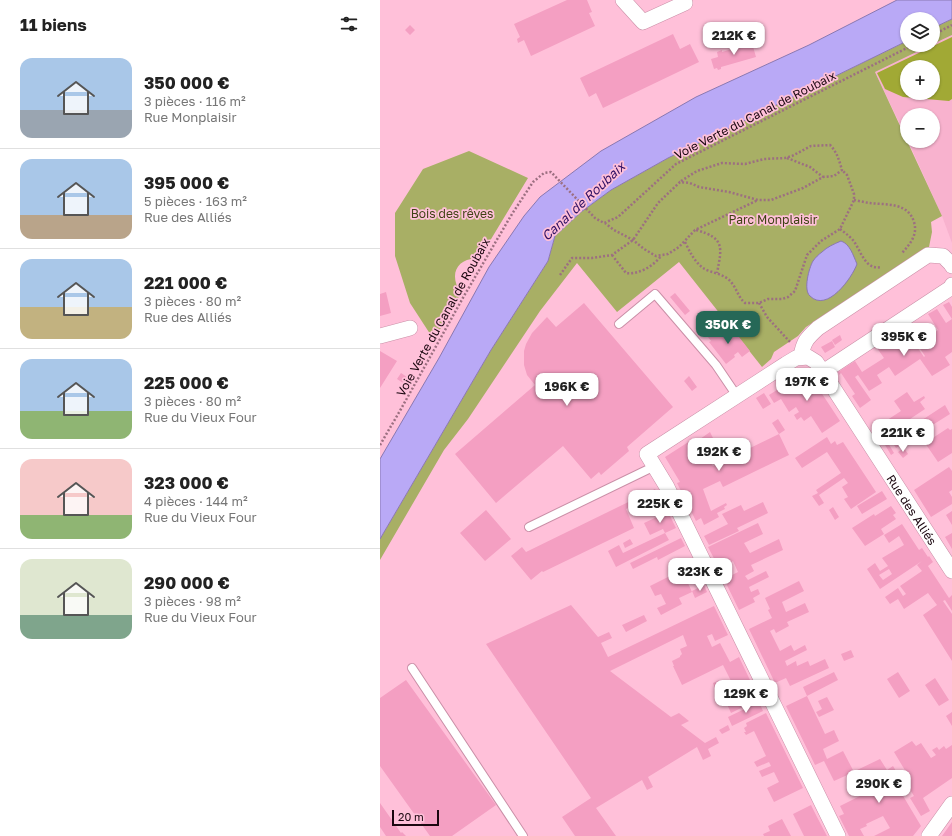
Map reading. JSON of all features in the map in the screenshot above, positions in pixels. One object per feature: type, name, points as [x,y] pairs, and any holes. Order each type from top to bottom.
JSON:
[{"type":"street","points":[[623,0],[643,22],[685,3]]},
{"type":"street","points":[[838,836],[667,487],[651,460],[737,396],[786,364],[801,357],[803,346],[808,337],[818,328],[928,255],[943,256],[952,264],[952,266]]},
{"type":"street","points":[[823,372],[952,287],[952,285]]},
{"type":"street","points":[[380,336],[410,328]]},
{"type":"street","name":"Rue des Alliés","points":[[801,357],[808,357],[812,359],[823,372],[952,571]]},
{"type":"street","points":[[929,836],[952,804]]},
{"type":"lane","points":[[619,324],[655,294],[716,365],[737,396]]},
{"type":"lane","points":[[529,527],[651,460]]},
{"type":"lane","points":[[412,668],[523,836]]},
{"type":"path","points":[[940,32],[952,26]]},
{"type":"path","name":"Voie Verte du Canal de Roubaix","points":[[380,445],[512,214],[533,182],[544,173],[551,172],[595,218],[604,223],[618,217],[676,164],[900,52]]},
{"type":"path","points":[[560,275],[572,258],[592,258],[612,255],[633,240],[658,203],[680,182],[697,171],[722,163],[745,164],[764,159],[785,158],[811,146],[830,145],[839,158],[842,170],[847,175],[851,183],[854,200],[840,229],[821,241],[807,255],[795,290],[788,297],[782,299],[768,299],[759,303],[744,303],[739,298],[731,282],[717,273],[704,268],[693,258],[685,242]]},
{"type":"path","points":[[785,158],[810,167],[823,177]]},
{"type":"path","points":[[680,182],[729,192],[758,200],[771,200],[803,188],[823,177],[834,176],[842,170]]},
{"type":"path","points":[[604,223],[633,240],[644,250],[656,256],[668,254],[685,242],[696,230],[758,200]]},
{"type":"path","points":[[854,200],[894,205],[901,207],[912,216],[915,226],[914,238],[899,256]]},
{"type":"path","points":[[840,229],[852,240],[866,262],[872,266],[880,268],[886,265]]},
{"type":"path","points":[[696,230],[710,234],[715,238],[720,246],[721,256],[717,273]]},
{"type":"path","points":[[612,255],[626,273],[632,274],[640,272],[657,262],[662,255]]},
{"type":"path","points":[[759,303],[768,317],[791,343],[803,334],[808,337]]},
{"type":"shaded area","points":[[952,35],[952,243],[942,216],[911,148],[940,148],[940,108],[900,108],[900,124],[875,72],[917,52],[940,52],[940,41]]},
{"type":"green space","points":[[952,19],[952,35],[940,41],[940,25]]},
{"type":"green space","points":[[952,37],[952,99],[949,101],[938,100],[940,100],[940,60],[904,60],[921,52],[940,52],[940,43]]},
{"type":"green space","name":"Parc Monplaisir","points":[[900,44],[900,52],[916,52],[875,72],[900,126],[900,148],[910,148],[942,216],[931,222],[932,232],[929,247],[806,327],[798,336],[774,352],[771,359],[762,367],[679,262],[617,312],[577,263],[540,311],[468,419],[444,450],[380,560],[380,539],[491,350],[548,261],[555,236],[581,212],[611,190],[668,158]]},
{"type":"green space","points":[[900,62],[900,96],[885,89],[877,73]]},
{"type":"green space","name":"Bois des rêves","points":[[469,151],[528,178],[479,259],[465,261],[457,268],[455,280],[461,293],[434,340],[410,303],[395,256],[395,213],[423,169]]},
{"type":"water","name":"Canal de Roubaix","points":[[897,0],[952,0],[952,19],[940,25],[940,12],[900,12],[900,44],[668,158],[611,190],[581,212],[555,236],[548,261],[491,350],[380,539],[380,459],[439,358],[489,267],[524,216],[540,197],[601,151],[696,97],[809,45]]},
{"type":"water","points":[[841,241],[849,247],[857,264],[850,277],[838,292],[824,300],[817,300],[810,296],[807,289],[807,279],[811,264],[824,250]]},
{"type":"building","points":[[567,0],[587,0],[592,12],[589,13],[595,26],[531,56],[524,40],[518,43],[517,39],[520,37],[514,24]]},
{"type":"building","points":[[410,25],[415,30],[410,35],[405,30]]},
{"type":"building","points":[[673,34],[680,49],[690,44],[699,62],[603,108],[596,93],[589,97],[580,78]]},
{"type":"building","points":[[752,43],[756,57],[721,67],[721,69],[718,70],[717,68],[714,69],[711,59],[718,57],[717,52],[722,50],[722,52]]},
{"type":"building","points":[[386,292],[391,313],[380,316],[380,294]]},
{"type":"building","points":[[675,293],[690,311],[685,315],[670,297]]},
{"type":"building","points":[[949,302],[952,307],[952,319],[943,305]]},
{"type":"building","points":[[584,303],[673,407],[627,447],[629,451],[601,475],[599,472],[591,479],[563,446],[496,503],[455,454],[535,385],[527,375],[524,365],[524,351],[532,333],[547,317],[556,327]]},
{"type":"building","points":[[937,309],[946,323],[952,319],[952,352],[945,357],[950,365],[932,376],[920,359],[895,376],[889,367],[877,375],[882,383],[869,391],[858,375],[855,377],[871,400],[860,408],[852,396],[855,394],[841,373],[839,375],[838,372],[855,361],[862,372],[884,358],[877,348],[887,341],[890,345],[896,340],[902,349],[906,347],[902,340],[909,335],[924,357],[925,356],[908,331],[916,325],[925,339],[938,330],[928,314]]},
{"type":"building","points":[[719,328],[724,334],[732,328],[750,351],[742,357],[738,352],[734,355],[735,357],[726,364],[709,342],[711,341],[708,337]]},
{"type":"building","points":[[840,335],[842,340],[835,345],[832,340]]},
{"type":"building","points":[[832,341],[835,347],[825,353],[821,347]]},
{"type":"building","points":[[380,351],[397,361],[380,388]]},
{"type":"building","points":[[807,371],[840,421],[822,433],[811,416],[804,421],[801,417],[797,420],[794,415],[799,412],[796,407],[789,412],[781,399],[774,403],[769,395]]},
{"type":"building","points":[[401,373],[407,377],[403,383],[397,379]]},
{"type":"building","points":[[689,376],[697,387],[692,391],[684,381]]},
{"type":"building","points":[[907,392],[914,402],[924,396],[925,398],[920,402],[925,409],[895,429],[899,435],[945,405],[950,414],[896,448],[891,440],[888,443],[894,453],[891,455],[875,428],[901,411],[894,401]]},
{"type":"building","points":[[764,393],[771,404],[763,409],[756,398]]},
{"type":"building","points":[[778,419],[785,430],[779,434],[772,423]]},
{"type":"building","points":[[948,428],[950,430],[952,429],[952,453],[938,462],[925,443]]},
{"type":"building","points":[[710,432],[713,438],[703,444],[700,439]]},
{"type":"building","points":[[779,434],[789,455],[723,487],[720,481],[703,489],[711,511],[726,503],[727,505],[724,507],[725,509],[717,513],[719,517],[704,525],[701,518],[696,521],[677,483],[680,482],[665,457],[690,441],[702,460],[707,458],[713,466]]},
{"type":"building","points":[[827,437],[831,444],[835,441],[837,445],[843,442],[876,492],[851,509],[844,499],[848,497],[842,487],[848,483],[844,478],[819,495],[824,503],[819,506],[812,496],[818,493],[816,490],[841,473],[827,452],[802,468],[795,458]]},
{"type":"building","points":[[904,448],[908,454],[903,458],[898,452]]},
{"type":"building","points":[[949,467],[952,471],[952,490],[949,492],[952,497],[952,504],[931,517],[914,490]]},
{"type":"building","points":[[655,489],[660,497],[636,509],[633,506],[626,509],[634,528],[543,572],[542,571],[531,580],[511,556],[522,547],[526,552]]},
{"type":"building","points":[[882,491],[887,499],[862,514],[857,506]]},
{"type":"building","points":[[763,502],[768,513],[737,528],[739,531],[709,545],[704,536],[728,524],[722,514],[741,505],[744,511]]},
{"type":"building","points":[[891,506],[896,513],[893,515],[896,519],[881,529],[884,534],[865,546],[852,528],[874,514],[875,516]]},
{"type":"building","points":[[833,507],[839,517],[835,520],[829,510]]},
{"type":"building","points":[[486,510],[511,539],[485,561],[460,533]]},
{"type":"building","points":[[952,511],[952,525],[946,515]]},
{"type":"building","points":[[668,512],[676,528],[665,533],[663,529],[650,535],[644,523]]},
{"type":"building","points":[[758,523],[763,534],[744,543],[750,553],[779,539],[783,550],[751,565],[754,571],[745,576],[748,580],[766,571],[769,577],[749,587],[751,592],[758,589],[760,594],[753,598],[755,602],[739,610],[724,579],[738,572],[733,561],[719,568],[708,547]]},
{"type":"building","points":[[902,524],[919,550],[922,548],[933,562],[928,566],[949,598],[952,595],[952,611],[945,600],[943,601],[952,614],[952,661],[923,615],[937,605],[928,593],[904,609],[898,599],[890,604],[885,597],[898,588],[903,596],[906,594],[900,586],[922,571],[917,565],[922,561],[880,589],[867,569],[875,563],[880,571],[888,566],[882,558],[904,545],[899,536],[889,543],[884,535]],"holes":[[[889,569],[892,574],[883,580],[879,575]]]},
{"type":"building","points":[[665,533],[669,540],[616,567],[608,551],[619,545],[623,553]]},
{"type":"building","points":[[952,533],[952,549],[945,537]]},
{"type":"building","points":[[681,538],[685,546],[658,560],[657,557],[633,569],[630,563]]},
{"type":"building","points":[[630,539],[633,544],[625,548],[623,543]]},
{"type":"building","points":[[684,569],[692,592],[679,598],[682,604],[661,615],[657,608],[666,604],[661,594],[655,596],[650,586]]},
{"type":"building","points":[[799,581],[804,591],[782,602],[786,612],[805,603],[809,612],[787,622],[789,626],[776,633],[774,629],[770,631],[780,651],[791,645],[794,651],[805,645],[807,650],[785,661],[787,666],[796,661],[797,666],[808,661],[810,666],[825,659],[829,668],[790,686],[786,678],[775,683],[749,629],[772,618],[765,598]]},
{"type":"building","points":[[704,585],[707,592],[695,598],[692,591]]},
{"type":"building","points":[[571,605],[598,637],[609,632],[612,638],[601,643],[608,657],[714,606],[728,635],[715,641],[712,634],[707,636],[712,647],[720,643],[730,662],[739,657],[759,699],[731,713],[726,702],[725,703],[722,698],[729,694],[724,684],[731,681],[723,665],[682,685],[672,661],[680,657],[682,654],[680,649],[687,646],[683,635],[610,671],[671,717],[679,713],[689,721],[681,725],[705,743],[716,737],[719,743],[708,749],[711,756],[703,760],[697,747],[648,777],[653,787],[647,790],[642,780],[596,808],[616,836],[575,836],[562,817],[591,798],[486,644]]},
{"type":"building","points":[[644,615],[647,621],[626,632],[622,625]]},
{"type":"building","points":[[851,650],[854,657],[844,661],[841,654]]},
{"type":"building","points":[[834,672],[838,680],[807,696],[803,687]]},
{"type":"building","points":[[898,672],[910,691],[899,698],[887,679]]},
{"type":"building","points":[[935,678],[949,700],[939,706],[925,685]]},
{"type":"building","points":[[406,680],[496,805],[452,836],[430,836],[380,766],[380,698]]},
{"type":"building","points":[[720,680],[724,687],[716,691],[713,683]]},
{"type":"building","points":[[807,696],[825,734],[834,730],[839,741],[823,749],[827,759],[843,751],[854,772],[834,781],[824,761],[815,765],[786,706]]},
{"type":"building","points":[[827,697],[834,710],[819,717],[816,712],[822,709],[818,701]]},
{"type":"building","points":[[759,702],[763,711],[732,726],[728,717]]},
{"type":"building","points":[[952,712],[952,726],[946,716]]},
{"type":"building","points":[[766,713],[803,788],[774,802],[767,788],[779,782],[774,772],[762,777],[759,771],[771,766],[769,762],[757,767],[754,762],[766,756],[754,731],[746,735],[744,732],[746,732],[744,728],[747,726],[746,723]]},
{"type":"building","points":[[728,725],[730,730],[722,734],[719,730]]},
{"type":"building","points":[[912,741],[916,746],[921,743],[931,758],[936,755],[932,750],[937,747],[939,750],[944,746],[946,749],[952,745],[952,778],[923,798],[930,811],[921,816],[910,798],[914,796],[901,775],[906,772],[894,752]]},
{"type":"building","points":[[880,759],[887,770],[893,766],[899,776],[893,779],[921,826],[913,836],[874,836],[890,828],[883,816],[866,824],[867,826],[860,829],[864,836],[849,836],[839,816],[844,814],[840,806],[862,795],[855,783],[860,780],[855,771]]},
{"type":"building","points":[[380,803],[401,833],[402,832],[406,836],[386,836],[380,827]]},
{"type":"building","points":[[811,805],[827,836],[804,836],[793,814]]},
{"type":"building","points":[[782,819],[791,836],[764,836],[763,834],[770,831],[768,826]]},
{"type":"building","points":[[952,822],[952,836],[942,836]]}]
